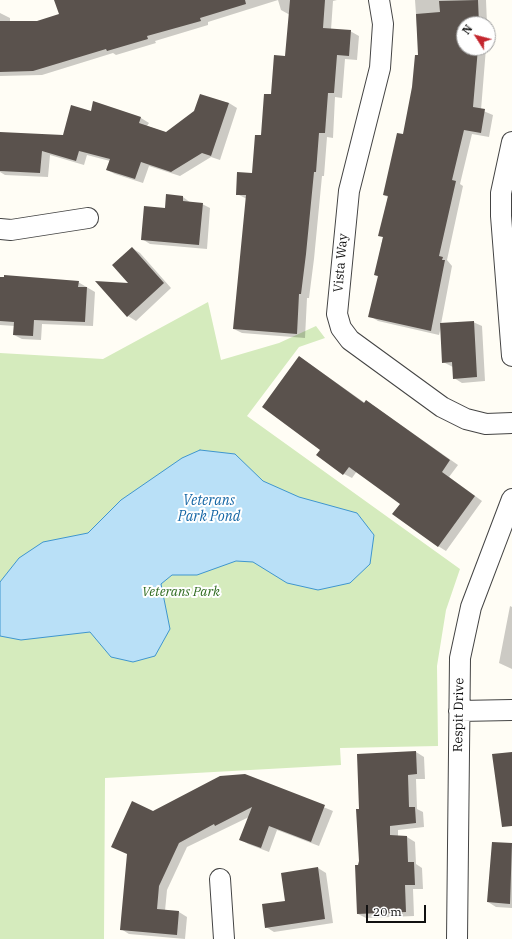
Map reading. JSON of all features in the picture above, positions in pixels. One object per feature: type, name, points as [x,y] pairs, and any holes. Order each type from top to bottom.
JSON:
[{"type":"street","name":"Vista Way","points":[[379,0],[383,24],[380,68],[349,191],[337,314],[341,328],[350,340],[360,348],[442,408],[466,419],[486,424],[512,423]]},
{"type":"street","points":[[512,142],[501,193],[501,216],[509,276],[512,356]]},
{"type":"street","points":[[0,229],[11,230],[88,218]]},
{"type":"street","name":"Respit Drive","points":[[457,939],[460,658],[471,607],[512,499]]},
{"type":"street","points":[[459,711],[512,710]]},
{"type":"street","points":[[220,879],[224,939]]},
{"type":"green space","name":"Veterans Park","points":[[208,302],[221,360],[279,343],[316,326],[325,338],[299,347],[247,416],[460,569],[446,610],[437,666],[438,746],[340,748],[341,765],[105,778],[104,939],[0,939],[0,353],[103,359]]},
{"type":"water","name":"Veterans Park Pond","points":[[200,450],[235,454],[263,481],[299,497],[357,513],[374,535],[370,564],[350,583],[318,590],[287,583],[253,562],[236,561],[197,575],[172,575],[161,584],[170,629],[155,656],[133,662],[111,657],[90,632],[21,640],[0,636],[0,582],[19,558],[43,542],[88,533],[121,500],[182,458]]},
{"type":"building","points":[[54,0],[245,0],[246,4],[200,18],[201,21],[147,36],[148,39],[107,51],[106,49],[33,71],[0,72],[0,21],[37,21],[59,14]]},
{"type":"building","points":[[290,0],[325,0],[323,28],[351,30],[349,56],[337,55],[334,93],[328,93],[325,133],[319,133],[306,254],[301,294],[299,294],[297,334],[233,329],[246,195],[236,195],[237,172],[252,173],[255,135],[261,135],[264,94],[271,94],[274,55],[285,56]]},
{"type":"building","points":[[478,0],[479,16],[456,16],[456,56],[477,56],[473,107],[485,109],[481,133],[464,130],[452,180],[456,181],[439,256],[443,257],[442,260],[445,260],[431,331],[368,317],[378,276],[374,275],[383,237],[378,236],[388,196],[383,195],[397,133],[403,134],[412,87],[415,55],[418,55],[416,14],[440,12],[439,1]]},
{"type":"building","points":[[200,94],[229,103],[211,156],[202,153],[171,172],[141,162],[135,179],[106,170],[110,159],[79,151],[76,161],[42,151],[40,173],[0,171],[0,132],[63,135],[71,105],[91,111],[93,101],[141,117],[139,123],[166,132],[194,111]]},
{"type":"building","points":[[166,194],[183,196],[183,201],[203,203],[199,245],[141,240],[144,206],[165,208]]},
{"type":"building","points":[[132,247],[164,283],[127,317],[95,281],[128,283],[112,265]]},
{"type":"building","points":[[4,275],[79,281],[78,287],[87,287],[85,322],[34,320],[33,336],[13,335],[14,322],[0,321],[0,277],[4,277]]},
{"type":"building","points":[[474,321],[477,377],[453,379],[452,362],[442,363],[440,323]]},
{"type":"building","points":[[299,356],[364,403],[366,400],[450,460],[442,472],[475,496],[438,547],[392,514],[400,504],[349,467],[343,475],[316,455],[320,450],[262,407]]},
{"type":"building","points":[[416,751],[417,774],[408,775],[409,807],[415,807],[416,823],[390,826],[390,835],[407,836],[408,862],[414,862],[415,885],[405,885],[406,912],[357,914],[355,865],[358,865],[359,861],[356,809],[359,809],[357,754]]},
{"type":"building","points":[[512,752],[512,826],[502,827],[492,754]]},
{"type":"building","points":[[245,774],[325,805],[311,842],[269,826],[261,848],[239,840],[252,807],[215,826],[214,824],[179,843],[159,886],[157,909],[179,911],[177,935],[120,930],[127,854],[111,847],[132,801],[153,811],[220,776]]},
{"type":"building","points":[[492,842],[512,843],[510,904],[487,902]]},
{"type":"building","points":[[318,867],[325,919],[265,928],[262,904],[285,901],[281,873]]}]
